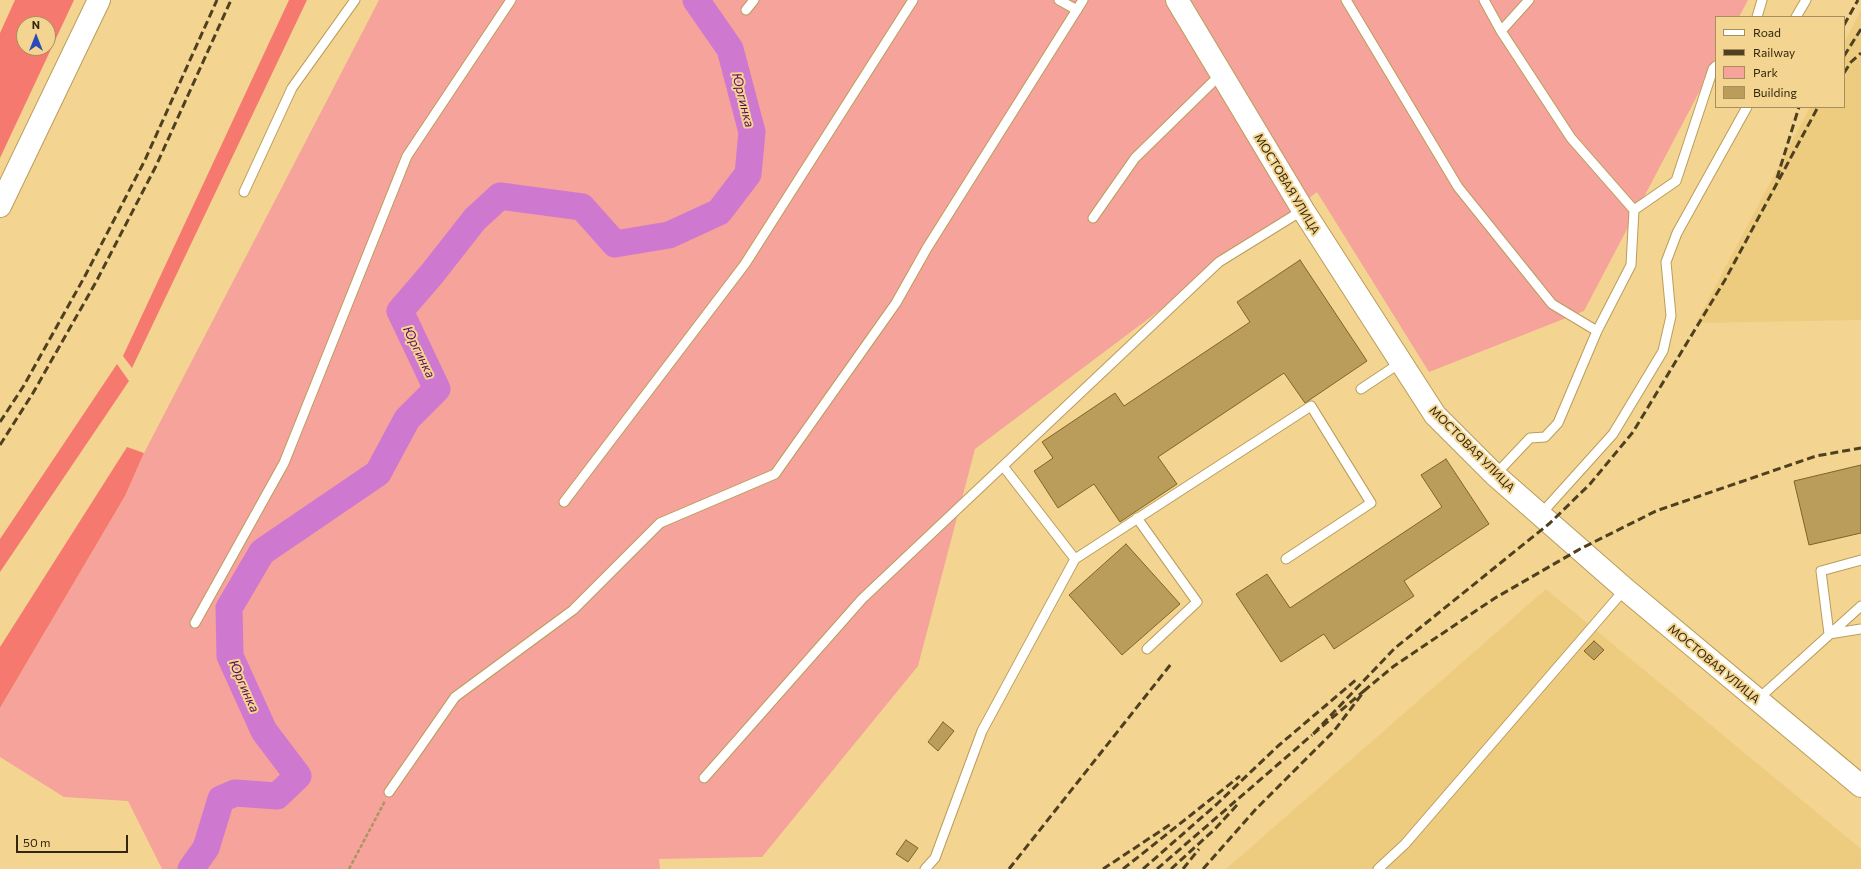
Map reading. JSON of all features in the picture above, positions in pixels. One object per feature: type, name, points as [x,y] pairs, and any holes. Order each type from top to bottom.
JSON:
[{"type":"street","points":[[0,206],[99,0]]},
{"type":"street","name":"МОСТОВАЯ УЛИЦА","points":[[1177,0],[1302,210],[1435,415],[1495,475],[1540,515],[1625,589],[1861,786]]},
{"type":"lane","points":[[244,192],[292,88],[355,0]]},
{"type":"lane","points":[[195,623],[284,463],[407,156],[511,0]]},
{"type":"lane","points":[[746,10],[754,0]]},
{"type":"lane","points":[[564,502],[745,264],[913,0]]},
{"type":"lane","points":[[1059,0],[1077,10]]},
{"type":"lane","points":[[390,792],[455,697],[572,610],[660,523],[775,474],[896,303],[926,248],[1083,0]]},
{"type":"lane","points":[[1346,0],[1458,186],[1552,304],[1597,331]]},
{"type":"lane","points":[[1484,0],[1501,31],[1571,138],[1634,210],[1631,265],[1597,331],[1558,424],[1545,437],[1530,438],[1495,475]]},
{"type":"lane","points":[[1501,31],[1529,0]]},
{"type":"lane","points":[[1757,16],[1762,0]]},
{"type":"lane","points":[[1797,16],[1806,0]]},
{"type":"lane","points":[[1634,210],[1676,181],[1713,69],[1715,67]]},
{"type":"lane","points":[[1093,218],[1135,158],[1221,74]]},
{"type":"lane","points":[[1540,515],[1613,434],[1663,351],[1671,316],[1666,262],[1677,234],[1746,108]]},
{"type":"lane","points":[[704,778],[862,599],[1219,262],[1302,210]]},
{"type":"lane","points":[[1361,389],[1400,363]]},
{"type":"lane","points":[[925,869],[935,858],[982,731],[1075,559],[1311,406],[1371,503],[1286,559]]},
{"type":"lane","points":[[1003,466],[1075,559]]},
{"type":"lane","points":[[1137,518],[1196,602],[1147,649]]},
{"type":"lane","points":[[1829,634],[1821,571],[1861,560]]},
{"type":"lane","points":[[1378,869],[1405,844],[1625,589]]},
{"type":"lane","points":[[1757,700],[1861,606]]},
{"type":"lane","points":[[1829,634],[1861,629]]},
{"type":"path","points":[[349,869],[390,792]]},
{"type":"shaded area","points":[[15,0],[74,0],[56,38],[56,16],[16,16],[16,56],[48,56],[0,158],[0,33]]},
{"type":"shaded area","points":[[289,0],[307,0],[132,368],[123,356]]},
{"type":"shaded area","points":[[1861,10],[1861,320],[1696,323],[1809,108],[1845,108],[1845,41]]},
{"type":"shaded area","points":[[117,364],[129,381],[0,572],[0,539]]},
{"type":"shaded area","points":[[127,447],[144,453],[125,496],[0,708],[0,647]]},
{"type":"shaded area","points":[[1546,589],[1861,849],[1861,869],[1226,869]]},
{"type":"green space","points":[[379,0],[1748,0],[1740,16],[1715,16],[1715,62],[1584,311],[1429,372],[1317,192],[975,449],[918,666],[762,857],[659,859],[660,869],[162,869],[128,801],[64,797],[0,757],[0,708],[125,496],[144,453]]},
{"type":"building","points":[[1300,260],[1367,361],[1305,403],[1284,373],[1158,457],[1177,484],[1120,522],[1094,484],[1058,508],[1034,471],[1053,458],[1042,442],[1115,393],[1124,406],[1250,322],[1237,302]]},
{"type":"building","points":[[1446,459],[1489,524],[1404,581],[1414,596],[1334,649],[1324,634],[1281,662],[1236,594],[1267,574],[1290,608],[1442,507],[1421,475]]},
{"type":"building","points":[[1861,465],[1861,533],[1809,545],[1794,481]]},
{"type":"building","points":[[1126,544],[1180,604],[1122,655],[1069,595]]},
{"type":"building","points":[[1594,641],[1604,650],[1594,660],[1584,651]]},
{"type":"building","points":[[943,722],[954,731],[938,751],[928,742]]},
{"type":"building","points":[[906,840],[918,848],[908,862],[896,854]]},
{"type":"waterway","name":"Юргинка","points":[[191,869],[206,848],[221,799],[235,793],[277,796],[298,776],[264,731],[230,656],[229,608],[262,552],[378,473],[407,419],[437,389],[400,311],[431,275],[475,219],[500,196],[582,207],[615,244],[669,235],[719,212],[748,174],[752,132],[730,49],[696,0]]},
{"type":"railway","points":[[0,422],[23,387],[85,276],[145,160],[217,0]]},
{"type":"railway","points":[[0,445],[33,393],[96,282],[156,166],[231,0]]},
{"type":"railway","points":[[1845,23],[1858,0]]},
{"type":"railway","points":[[1845,54],[1861,29]]},
{"type":"railway","points":[[1845,71],[1851,62],[1861,53]]},
{"type":"railway","points":[[1777,178],[1799,108]]},
{"type":"railway","points":[[1365,690],[1312,735],[1395,648],[1550,523],[1590,484],[1633,432],[1725,280],[1817,108]]},
{"type":"railway","points":[[1203,869],[1256,809],[1334,731],[1365,690],[1394,666],[1495,598],[1580,549],[1656,511],[1816,456],[1861,448]]},
{"type":"railway","points":[[1009,869],[1171,664]]},
{"type":"railway","points":[[1143,869],[1217,804],[1278,746],[1357,679]]},
{"type":"railway","points":[[1157,869],[1312,735]]},
{"type":"railway","points":[[1123,869],[1240,776]]},
{"type":"railway","points":[[1171,869],[1215,829],[1237,805]]},
{"type":"railway","points":[[1103,869],[1171,824]]},
{"type":"railway","points":[[1183,869],[1199,849]]}]
